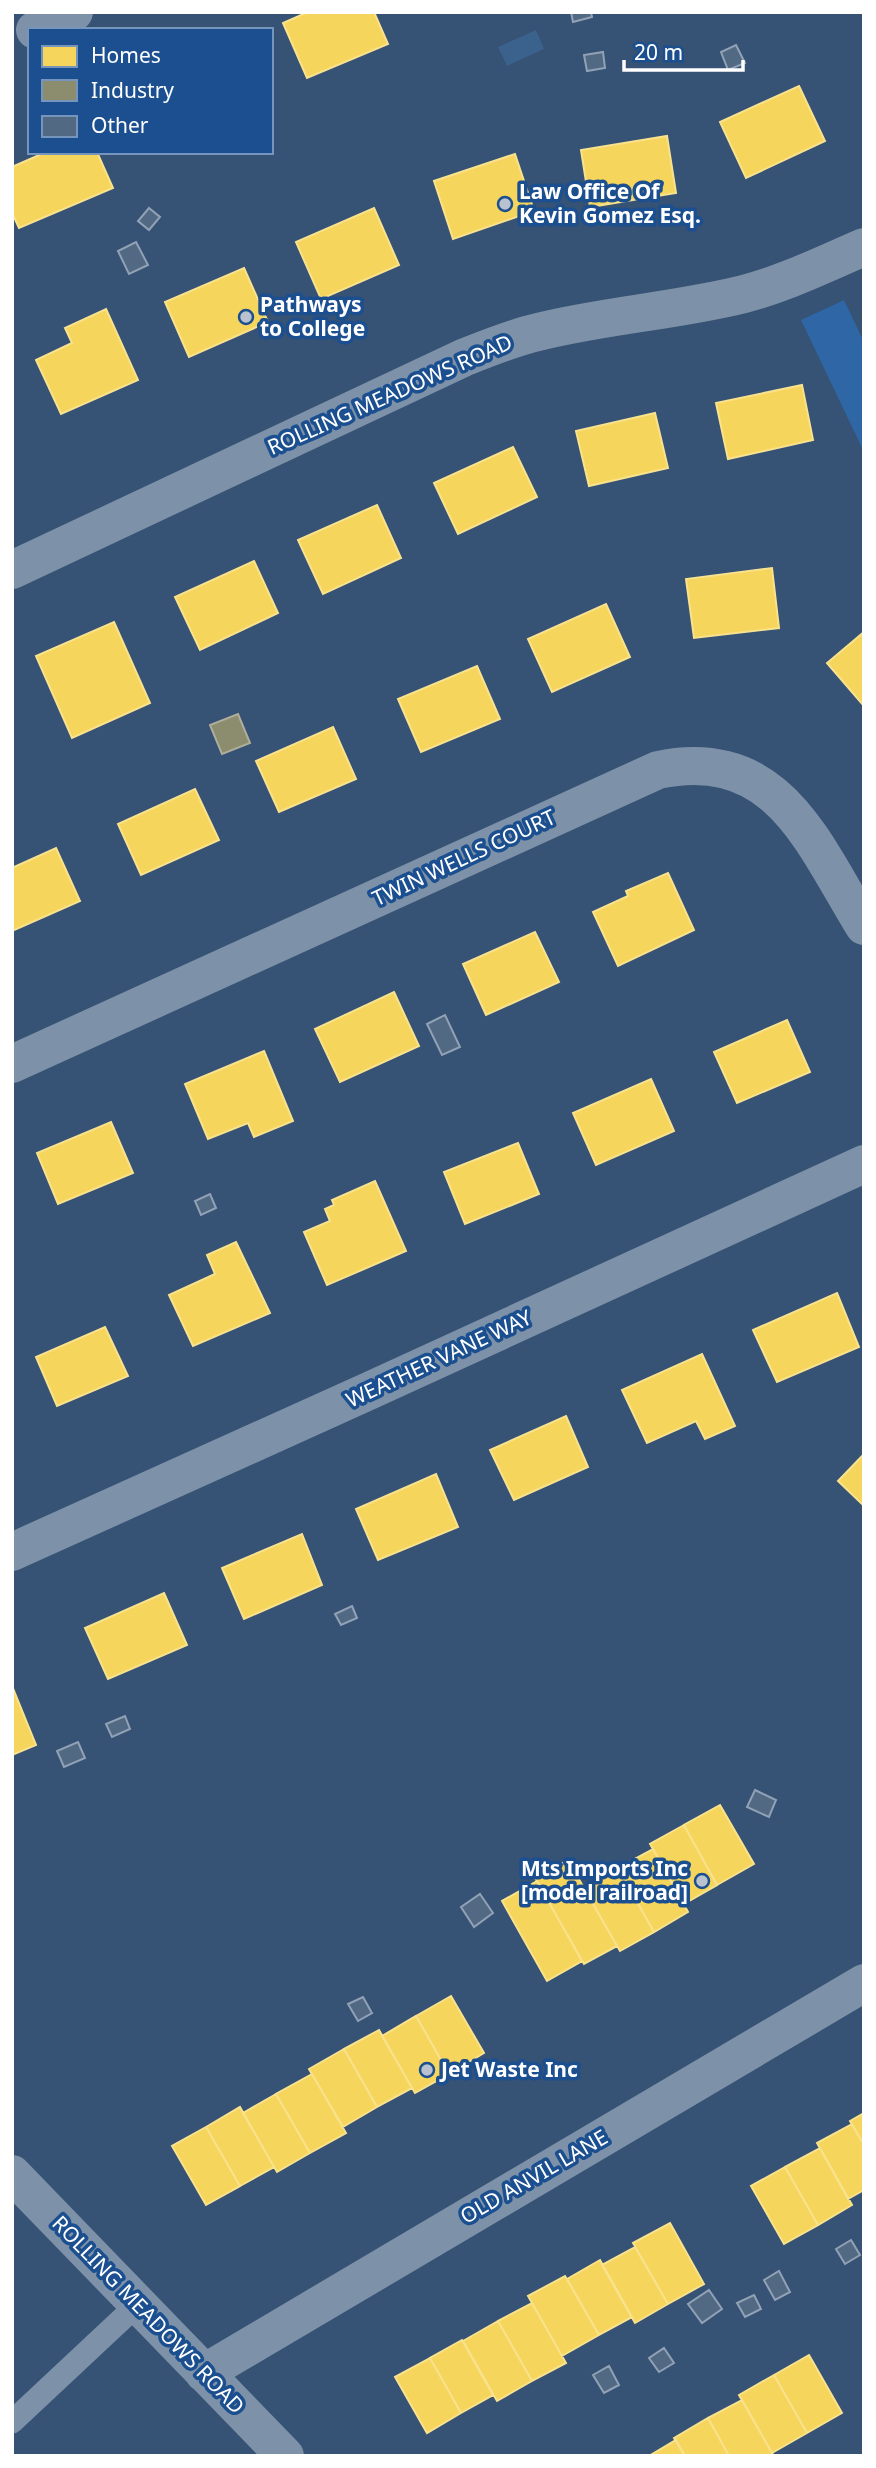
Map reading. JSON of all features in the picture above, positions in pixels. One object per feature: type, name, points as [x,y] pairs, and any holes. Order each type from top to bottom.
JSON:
[{"type":"street","points":[[39,28],[74,12]]},
{"type":"street","points":[[12,43],[28,34]]},
{"type":"street","name":"ROLLING MEADOWS ROAD","points":[[12,570],[463,358],[510,340],[541,331],[745,293],[789,280],[864,247]]},
{"type":"street","name":"TWIN WELLS COURT","points":[[12,1065],[658,770],[680,765],[726,769],[751,778],[775,794],[794,813],[864,926]]},
{"type":"street","name":"WEATHER VANE WAY","points":[[12,1552],[864,1164]]},
{"type":"street","name":"OLD ANVIL LANE","points":[[204,2373],[864,1983]]},
{"type":"street","name":"ROLLING MEADOWS ROAD","points":[[12,2174],[285,2456]]},
{"type":"lane","points":[[12,2422],[138,2304]]},
{"type":"shaded area","points":[[536,30],[544,49],[507,66],[498,47]]},
{"type":"shaded area","points":[[844,300],[864,342],[864,452],[801,320]]},
{"type":"building: Homes","points":[[308,12],[374,12],[388,44],[307,78],[283,23]]},
{"type":"building: Homes","points":[[799,86],[825,141],[746,178],[720,122]]},
{"type":"building: Homes","points":[[667,136],[676,193],[590,207],[581,150]]},
{"type":"building: Homes","points":[[41,154],[98,154],[113,188],[19,228],[12,213],[12,167]]},
{"type":"building: Homes","points":[[515,154],[534,211],[453,239],[434,181]]},
{"type":"building: Homes","points":[[374,208],[399,265],[321,299],[296,242]]},
{"type":"building: Homes","points":[[244,268],[268,322],[189,357],[165,302]]},
{"type":"building: Homes","points":[[106,309],[138,380],[61,414],[36,360],[72,343],[65,328]]},
{"type":"building: Homes","points":[[802,385],[813,440],[728,459],[716,403]]},
{"type":"building: Homes","points":[[655,413],[668,468],[589,486],[576,431]]},
{"type":"building: Homes","points":[[513,447],[537,497],[458,534],[434,483]]},
{"type":"building: Homes","points":[[377,505],[401,558],[323,594],[298,540]]},
{"type":"building: Homes","points":[[254,561],[278,613],[200,650],[175,597]]},
{"type":"building: Homes","points":[[772,568],[779,628],[694,638],[686,579]]},
{"type":"building: Homes","points":[[606,604],[630,657],[552,692],[528,639]]},
{"type":"building: Homes","points":[[114,622],[150,703],[72,738],[36,656]]},
{"type":"building: Homes","points":[[864,632],[864,706],[827,663]]},
{"type":"building: Homes","points":[[477,666],[500,719],[421,752],[398,699]]},
{"type":"building: Homes","points":[[333,727],[356,779],[279,812],[256,761]]},
{"type":"building: Homes","points":[[195,789],[219,840],[141,875],[118,824]]},
{"type":"building: Homes","points":[[56,848],[80,901],[12,931],[12,868]]},
{"type":"building: Homes","points":[[668,873],[694,930],[618,966],[593,912],[628,896],[626,891]]},
{"type":"building: Homes","points":[[535,932],[559,982],[486,1015],[463,964]]},
{"type":"building: Homes","points":[[394,992],[419,1046],[340,1082],[315,1029]]},
{"type":"building: Homes","points":[[787,1020],[810,1072],[737,1103],[714,1052]]},
{"type":"building: Homes","points":[[264,1051],[293,1121],[254,1137],[248,1123],[208,1139],[185,1084]]},
{"type":"building: Homes","points":[[651,1079],[674,1131],[596,1165],[573,1113]]},
{"type":"building: Homes","points":[[111,1122],[133,1173],[58,1204],[37,1153]]},
{"type":"building: Homes","points":[[518,1143],[539,1194],[465,1224],[444,1172]]},
{"type":"building: Homes","points":[[375,1181],[406,1251],[327,1285],[304,1232],[330,1221],[325,1209],[334,1205],[332,1200]]},
{"type":"building: Homes","points":[[236,1242],[270,1313],[193,1346],[169,1295],[215,1274],[207,1255]]},
{"type":"building: Homes","points":[[837,1293],[859,1347],[777,1382],[753,1330]]},
{"type":"building: Homes","points":[[105,1327],[128,1376],[57,1406],[36,1357]]},
{"type":"building: Homes","points":[[702,1354],[735,1426],[705,1439],[696,1421],[647,1443],[622,1390]]},
{"type":"building: Homes","points":[[566,1416],[588,1467],[514,1500],[490,1450]]},
{"type":"building: Homes","points":[[864,1454],[864,1506],[838,1481]]},
{"type":"building: Homes","points":[[436,1474],[458,1527],[378,1560],[356,1509]]},
{"type":"building: Homes","points":[[302,1534],[322,1585],[244,1619],[222,1568]]},
{"type":"building: Homes","points":[[164,1593],[187,1645],[108,1679],[85,1628]]},
{"type":"building: Homes","points":[[12,1686],[36,1745],[12,1755]]},
{"type":"building: Homes","points":[[720,1805],[754,1864],[717,1885],[684,1825]]},
{"type":"building: Homes","points":[[684,1825],[717,1885],[684,1904],[650,1844]]},
{"type":"building: Homes","points":[[653,1849],[688,1912],[654,1932],[618,1868]]},
{"type":"building: Homes","points":[[568,1860],[617,1946],[584,1964],[535,1878]]},
{"type":"building: Homes","points":[[618,1868],[654,1932],[620,1951],[584,1888]]},
{"type":"building: Homes","points":[[537,1881],[582,1961],[547,1981],[502,1901]]},
{"type":"building: Homes","points":[[451,1996],[484,2053],[449,2074],[416,2016]]},
{"type":"building: Homes","points":[[416,2016],[449,2074],[415,2093],[382,2036]]},
{"type":"building: Homes","points":[[379,2030],[412,2088],[377,2107],[344,2049]]},
{"type":"building: Homes","points":[[344,2049],[377,2107],[343,2127],[309,2069]]},
{"type":"building: Homes","points":[[312,2074],[346,2133],[310,2153],[276,2094]]},
{"type":"building: Homes","points":[[276,2094],[310,2153],[277,2172],[243,2113]]},
{"type":"building: Homes","points":[[240,2107],[274,2167],[240,2186],[206,2127]]},
{"type":"building: Homes","points":[[864,2113],[864,2145],[850,2121]]},
{"type":"building: Homes","points":[[852,2124],[864,2145],[864,2190],[848,2199],[817,2143]]},
{"type":"building: Homes","points":[[206,2127],[240,2186],[206,2205],[172,2146]]},
{"type":"building: Homes","points":[[820,2148],[852,2205],[818,2225],[785,2167]]},
{"type":"building: Homes","points":[[785,2167],[818,2225],[784,2244],[751,2186]]},
{"type":"building: Homes","points":[[670,2223],[704,2284],[668,2304],[633,2243]]},
{"type":"building: Homes","points":[[635,2247],[668,2304],[635,2323],[602,2265]]},
{"type":"building: Homes","points":[[600,2260],[632,2317],[599,2335],[567,2279]]},
{"type":"building: Homes","points":[[565,2276],[599,2335],[562,2356],[528,2296]]},
{"type":"building: Homes","points":[[532,2303],[566,2363],[532,2381],[498,2321]]},
{"type":"building: Homes","points":[[498,2321],[532,2381],[497,2401],[463,2341]]},
{"type":"building: Homes","points":[[462,2340],[493,2395],[461,2413],[430,2358]]},
{"type":"building: Homes","points":[[809,2355],[842,2413],[807,2433],[774,2375]]},
{"type":"building: Homes","points":[[430,2358],[461,2413],[427,2433],[395,2377]]},
{"type":"building: Homes","points":[[774,2375],[807,2433],[772,2453],[739,2395]]},
{"type":"building: Homes","points":[[742,2400],[774,2456],[729,2456],[708,2418]]},
{"type":"building: Homes","points":[[708,2418],[729,2456],[685,2456],[674,2438]]},
{"type":"building: Homes","points":[[676,2440],[685,2456],[649,2456]]},
{"type":"building: Industry","points":[[238,714],[250,743],[222,754],[210,725]]},
{"type":"building: Other","points":[[571,12],[591,12],[592,17],[573,22]]},
{"type":"building: Other","points":[[736,45],[745,63],[728,70],[721,52]]},
{"type":"building: Other","points":[[603,52],[605,68],[587,71],[584,55]]},
{"type":"building: Other","points":[[149,208],[160,217],[149,230],[138,221]]},
{"type":"building: Other","points":[[136,242],[148,265],[129,274],[118,251]]},
{"type":"building: Other","points":[[445,1015],[460,1047],[442,1055],[427,1024]]},
{"type":"building: Other","points":[[210,1194],[216,1208],[201,1215],[195,1201]]},
{"type":"building: Other","points":[[352,1606],[357,1618],[341,1625],[335,1614]]},
{"type":"building: Other","points":[[125,1716],[130,1729],[112,1737],[106,1724]]},
{"type":"building: Other","points":[[78,1742],[85,1758],[64,1767],[57,1751]]},
{"type":"building: Other","points":[[755,1790],[776,1800],[769,1817],[747,1807]]},
{"type":"building: Other","points":[[480,1894],[493,1913],[474,1927],[461,1907]]},
{"type":"building: Other","points":[[363,1997],[372,2013],[358,2021],[348,2004]]},
{"type":"building: Other","points":[[851,2240],[860,2255],[845,2264],[836,2249]]},
{"type":"building: Other","points":[[779,2271],[790,2292],[775,2300],[764,2280]]},
{"type":"building: Other","points":[[709,2290],[722,2309],[702,2323],[688,2304]]},
{"type":"building: Other","points":[[754,2295],[761,2309],[745,2317],[737,2303]]},
{"type":"building: Other","points":[[664,2348],[674,2363],[659,2372],[649,2358]]},
{"type":"building: Other","points":[[609,2366],[619,2385],[604,2393],[593,2375]]},
{"type":"place","name":"Law Office Of Kevin Gomez Esq.","points":[[505,204]]},
{"type":"place","name":"Pathways to College","points":[[246,317]]},
{"type":"place","name":"Mts Imports Inc [model railroad]","points":[[702,1881]]},
{"type":"place","name":"Jet Waste Inc","points":[[427,2070]]}]
